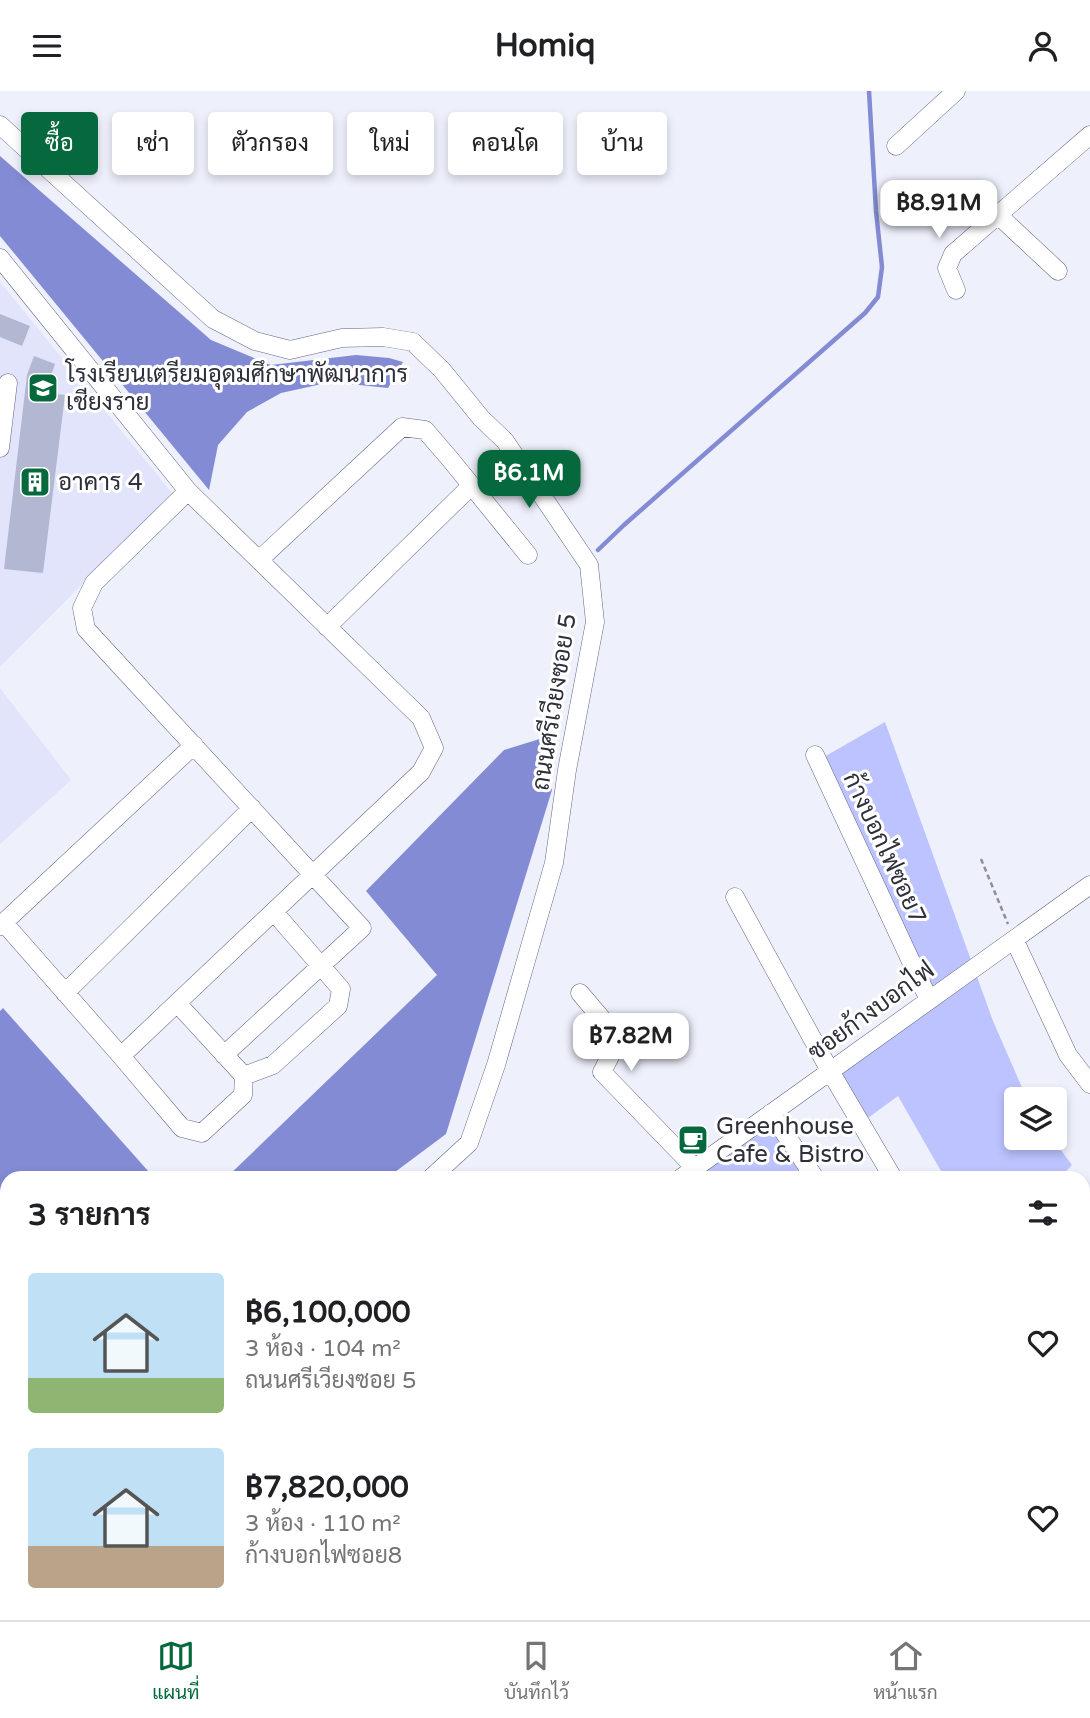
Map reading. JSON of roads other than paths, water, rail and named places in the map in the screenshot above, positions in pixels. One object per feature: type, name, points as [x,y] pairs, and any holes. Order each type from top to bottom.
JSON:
[{"type":"street","points":[[896,146],[956,91]]},
{"type":"street","name":"ถนนศรีเวียงซอย 5","points":[[0,125],[213,319],[255,341],[290,350],[342,338],[383,337],[413,342],[442,370],[481,418],[505,441],[589,565],[596,622],[567,770],[554,863],[496,1065],[470,1143],[438,1171]]},
{"type":"street","points":[[956,290],[947,268],[953,254],[1090,135]]},
{"type":"street","points":[[998,215],[1058,271]]},
{"type":"street","points":[[0,258],[188,491],[421,718],[434,748],[421,772],[121,1056]]},
{"type":"street","points":[[0,448],[8,383]]},
{"type":"street","points":[[259,560],[402,427],[425,430],[528,555]]},
{"type":"street","points":[[327,627],[471,486]]},
{"type":"street","points":[[188,491],[94,583],[82,608],[86,629],[362,927],[224,1055]]},
{"type":"street","points":[[177,1003],[244,1076],[243,1095],[202,1133],[182,1128],[2,924],[194,745]]},
{"type":"street","name":"ก้างบอกไฟซอย7","points":[[815,755],[929,1000]]},
{"type":"street","points":[[65,993],[253,808]]},
{"type":"street","name":"ซอยก้างบอกไฟ","points":[[691,1171],[1090,885]]},
{"type":"street","points":[[735,897],[830,1071],[889,1171]]},
{"type":"street","points":[[244,1076],[273,1065],[338,1006],[341,989],[274,912]]},
{"type":"street","points":[[1015,940],[1068,1055],[1090,1084]]},
{"type":"street","points":[[580,993],[620,1039],[602,1072],[686,1171]]},
{"type":"street","points":[[771,1114],[810,1171]]},
{"type":"waterway","points":[[598,550],[865,313],[878,297],[882,267],[869,91]]},
{"type":"place","name":"โรงเรียนเตรียมอุดมศึกษาพัฒนาการ เชียงราย","points":[[43,388]]},
{"type":"place","name":"อาคาร 4","points":[[35,482]]},
{"type":"place","name":"Greenhouse Cafe & Bistro","points":[[693,1140]]}]
